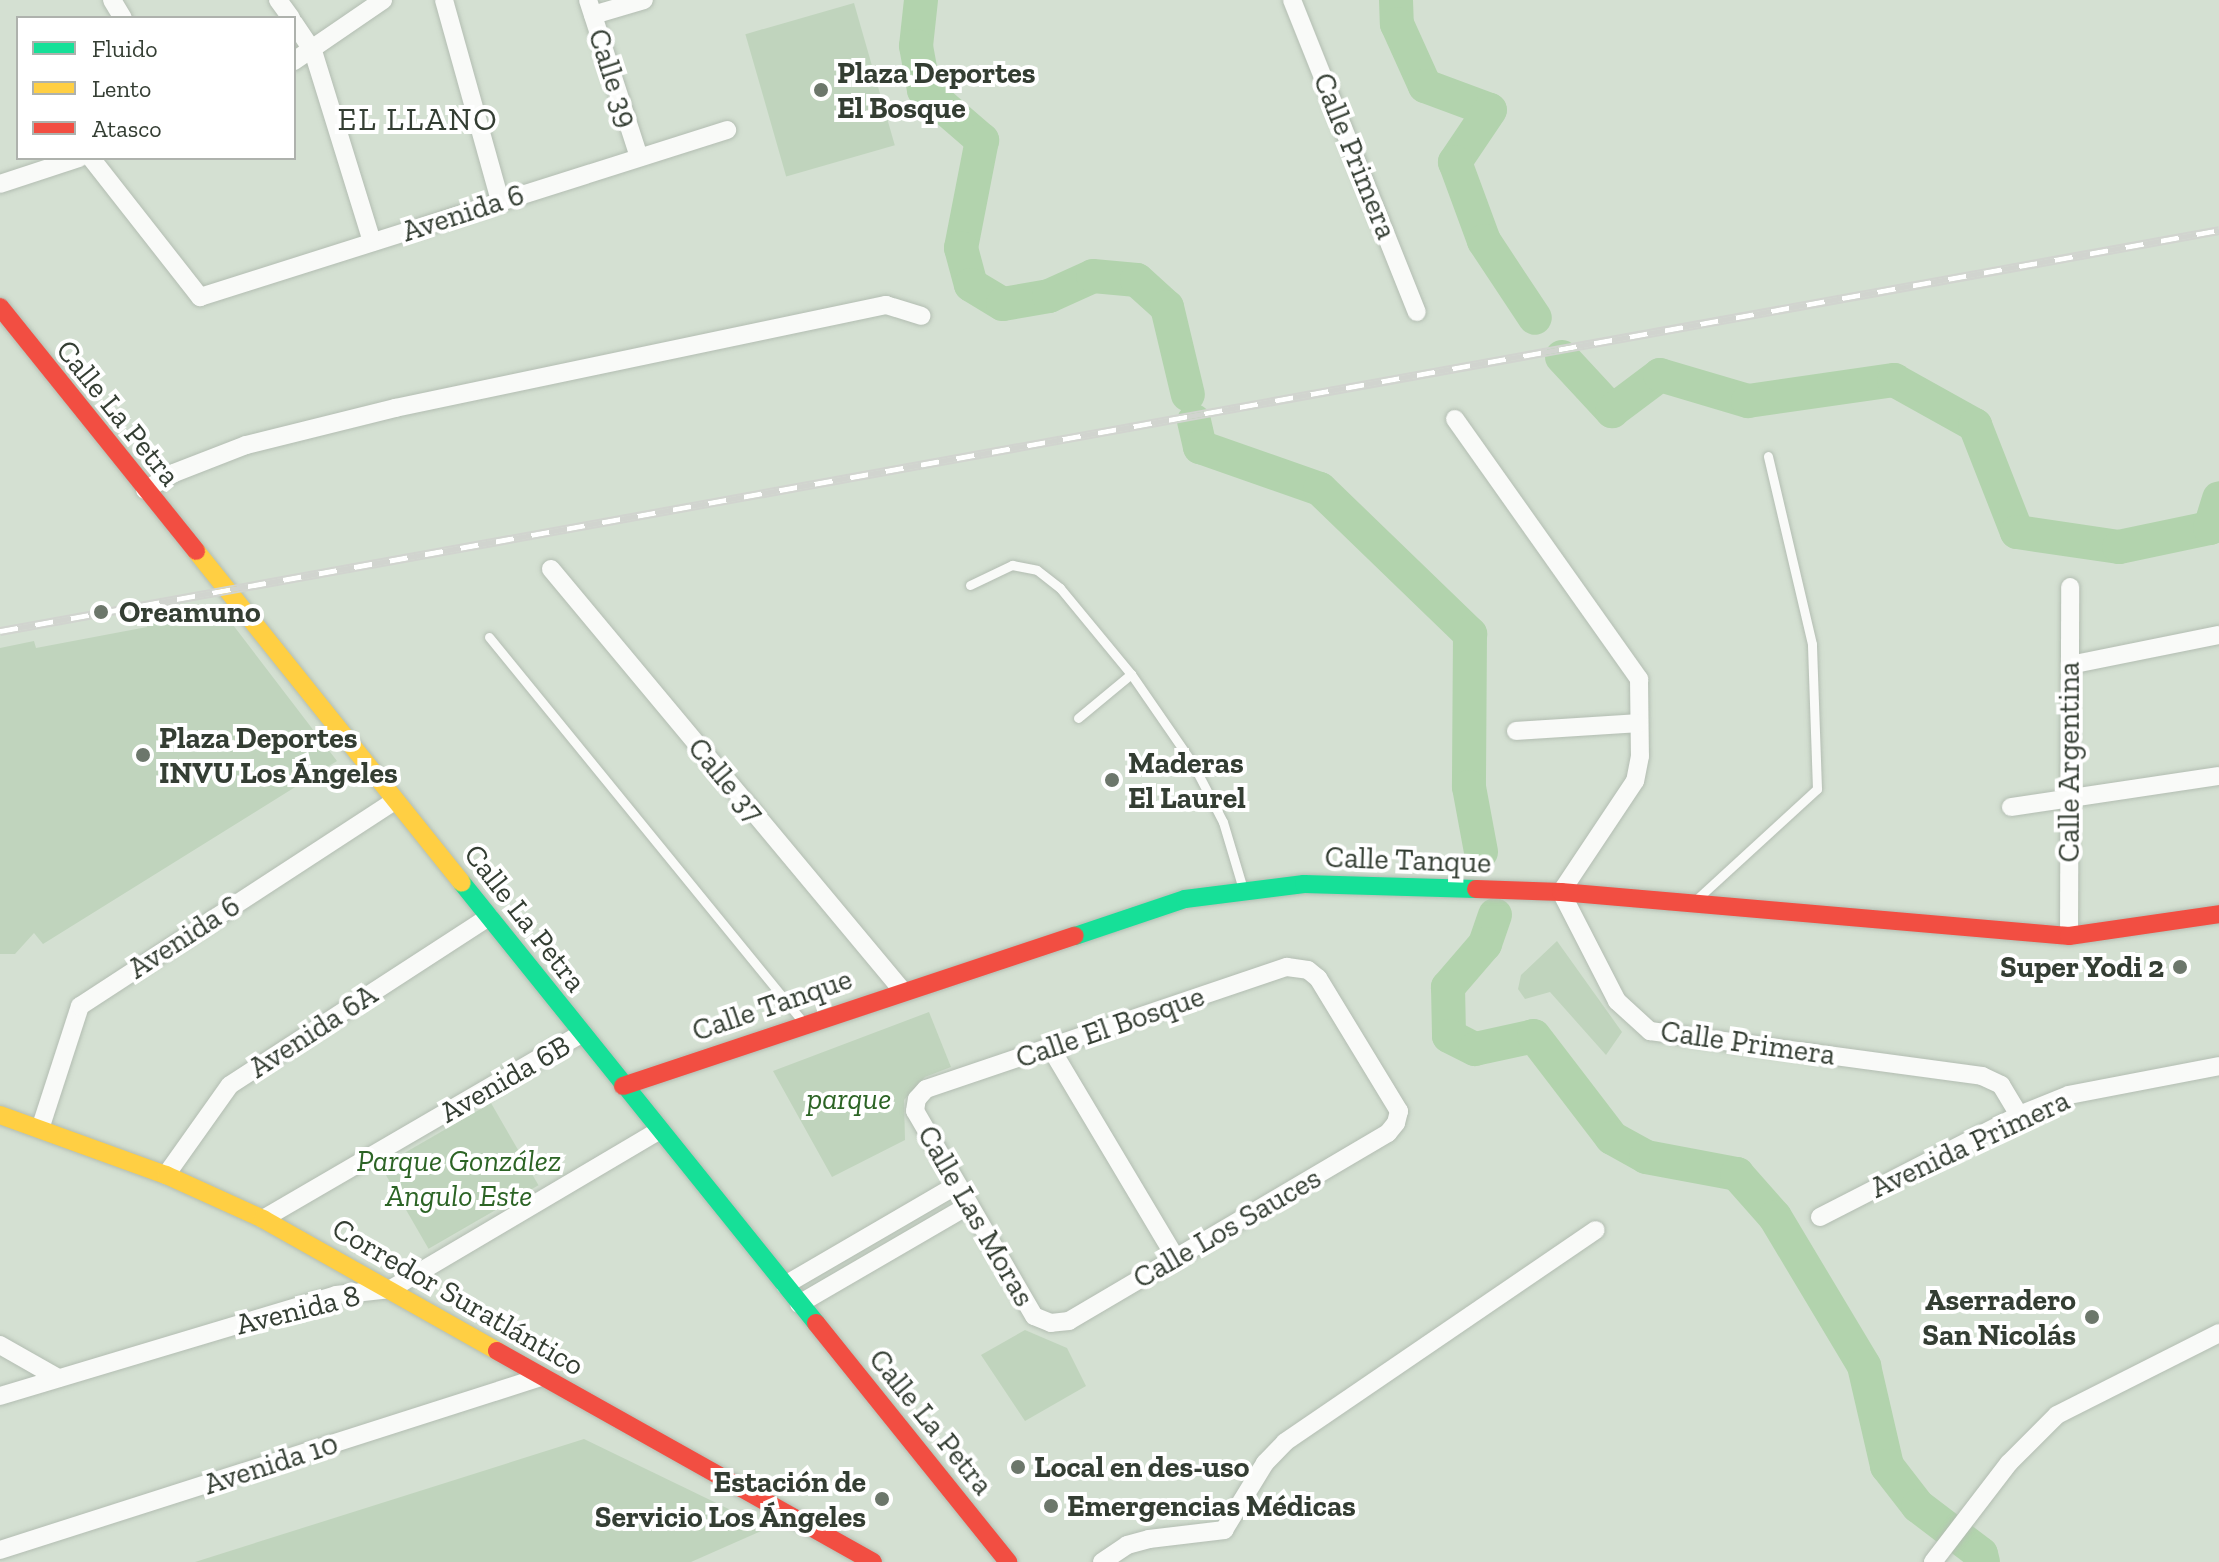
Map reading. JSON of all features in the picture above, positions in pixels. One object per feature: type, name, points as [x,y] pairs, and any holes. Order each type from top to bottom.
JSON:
[{"type":"street","points":[[296,60],[383,0]]},
{"type":"street","points":[[444,0],[500,201]]},
{"type":"street","points":[[590,8],[644,0]]},
{"type":"street","name":"Calle Primera","points":[[1292,0],[1417,312]]},
{"type":"street","name":"Calle 39","points":[[590,8],[639,157]]},
{"type":"street","points":[[296,26],[313,51],[372,242]]},
{"type":"street","name":"Avenida 6","points":[[93,160],[200,297],[727,130]]},
{"type":"street","points":[[0,184],[73,160]]},
{"type":"street","points":[[145,490],[174,473],[246,445],[395,408],[886,305],[921,316]]},
{"type":"street","name":"Calle La Petra","points":[[0,307],[658,1131],[1008,1562]]},
{"type":"street","points":[[1455,419],[1639,679],[1635,781],[1561,892]]},
{"type":"street","name":"Calle 37","points":[[551,569],[902,990]]},
{"type":"street","name":"Calle Argentina","points":[[2069,936],[2070,587]]},
{"type":"street","points":[[2070,665],[2219,635]]},
{"type":"street","points":[[1516,731],[1639,723]]},
{"type":"street","points":[[2011,807],[2219,776]]},
{"type":"street","name":"Avenida 6","points":[[41,1126],[80,1006],[395,801]]},
{"type":"street","name":"Calle Tanque","points":[[623,1086],[902,990],[1185,899],[1304,884],[1561,892],[2069,936],[2219,914]]},
{"type":"street","name":"Calle Primera","points":[[1561,892],[1617,1001],[1650,1031],[1982,1076],[2001,1085],[2019,1115]]},
{"type":"street","name":"Avenida 6A","points":[[166,1175],[230,1085],[489,917]]},
{"type":"street","name":"Calle El Bosque","points":[[917,1099],[926,1089],[1287,967],[1308,970],[1399,1111],[1396,1123]]},
{"type":"street","name":"Avenida 6B","points":[[263,1219],[581,1034]]},
{"type":"street","points":[[1050,1047],[1176,1258]]},
{"type":"street","name":"Avenida Primera","points":[[1820,1217],[2019,1115],[2100,1086],[2219,1066]]},
{"type":"street","name":"Calle Las Moras","points":[[917,1099],[915,1111],[1034,1316],[1051,1323]]},
{"type":"street","name":"Corredor Suratlántico","points":[[0,1115],[41,1126],[166,1175],[263,1219],[873,1562]]},
{"type":"street","name":"Calle Los Sauces","points":[[1051,1323],[1069,1321],[1388,1133],[1396,1123]]},
{"type":"street","name":"Avenida 8","points":[[0,1396],[336,1295],[391,1289],[658,1131]]},
{"type":"street","points":[[785,1285],[957,1185]]},
{"type":"street","points":[[799,1304],[969,1205]]},
{"type":"street","points":[[1102,1562],[1127,1545],[1149,1539],[1224,1530],[1265,1463],[1285,1442],[1596,1230]]},
{"type":"street","points":[[1938,1555],[1962,1523],[2057,1415],[2219,1333]]},
{"type":"street","points":[[0,1345],[58,1378]]},
{"type":"street","name":"Avenida 10","points":[[0,1550],[541,1377]]},
{"type":"lane","points":[[1693,903],[1817,789],[1812,644],[1768,456]]},
{"type":"lane","points":[[970,585],[1012,565],[1037,570],[1060,588],[1131,674],[1193,764],[1223,822],[1244,892]]},
{"type":"lane","points":[[489,637],[805,1024]]},
{"type":"lane","points":[[1078,718],[1131,674]]},
{"type":"green space","name":"Plaza Deportes El Bosque","points":[[854,3],[895,145],[786,176],[745,34]]},
{"type":"green space","points":[[217,604],[337,761],[43,944],[34,933],[15,954],[0,954],[0,648],[34,641],[36,648],[147,627],[146,616]]},
{"type":"green space","points":[[1557,941],[1622,1032],[1606,1055],[1550,992],[1525,999],[1518,989],[1521,975]]},
{"type":"green space","name":"parque","points":[[929,1012],[951,1067],[925,1077],[904,1100],[905,1140],[832,1177],[773,1071]]},
{"type":"green space","name":"Parque González Angulo Este","points":[[491,1103],[538,1185],[429,1249],[381,1166]]},
{"type":"green space","points":[[1025,1330],[1067,1348],[1086,1386],[1025,1421],[981,1355]]},
{"type":"green space","points":[[584,1439],[768,1528],[691,1562],[195,1562]]},
{"type":"waterway","points":[[921,0],[916,46],[924,90],[982,140],[961,248],[971,285],[1003,304],[1049,296],[1093,276],[1137,280],[1167,307],[1188,395]]},
{"type":"waterway","points":[[1396,0],[1397,24],[1425,86],[1490,110],[1455,162],[1484,241],[1535,318]]},
{"type":"waterway","points":[[1562,357],[1612,411],[1660,375],[1748,401],[1894,380],[1975,425],[2017,532],[2119,547],[2210,528],[2219,498]]},
{"type":"waterway","points":[[1194,421],[1200,447],[1320,489],[1470,634],[1469,787],[1481,852]]},
{"type":"waterway","points":[[1495,915],[1485,944],[1448,987],[1449,1036],[1475,1049],[1534,1036],[1612,1138],[1646,1157],[1737,1174],[1775,1217],[1864,1366],[1887,1466],[1918,1506],[1981,1554],[1983,1562]]},
{"type":"railway","points":[[0,631],[2219,230]]},
{"type":"traffic: fast","points":[[462,883],[816,1323]]},
{"type":"traffic: fast","points":[[1075,936],[1185,899],[1304,884],[1476,889]]},
{"type":"traffic: slow","points":[[196,551],[462,883]]},
{"type":"traffic: slow","points":[[0,1115],[166,1175],[263,1219],[497,1351]]},
{"type":"traffic: jam","points":[[0,307],[196,551]]},
{"type":"traffic: jam","points":[[1476,889],[1561,892],[2069,936],[2219,914]]},
{"type":"traffic: jam","points":[[623,1086],[1075,936]]},
{"type":"traffic: jam","points":[[816,1323],[1008,1562]]},
{"type":"traffic: jam","points":[[497,1351],[873,1562]]},
{"type":"place","name":"Plaza Deportes El Bosque","points":[[821,90]]},
{"type":"place","name":"Oreamuno","points":[[101,612]]},
{"type":"place","name":"Plaza Deportes INVU Los Ángeles","points":[[143,755]]},
{"type":"place","name":"Maderas El Laurel","points":[[1112,780]]},
{"type":"place","name":"Super Yodi 2","points":[[2180,967]]},
{"type":"place","name":"Aserradero San Nicolás","points":[[2092,1317]]},
{"type":"place","name":"Local en des-uso","points":[[1018,1467]]},
{"type":"place","name":"Estación de Servicio Los Ángeles","points":[[882,1499]]},
{"type":"place","name":"Emergencias Médicas","points":[[1051,1506]]},
{"type":"district","name":"EL LLANO","points":[[418,119]]}]
